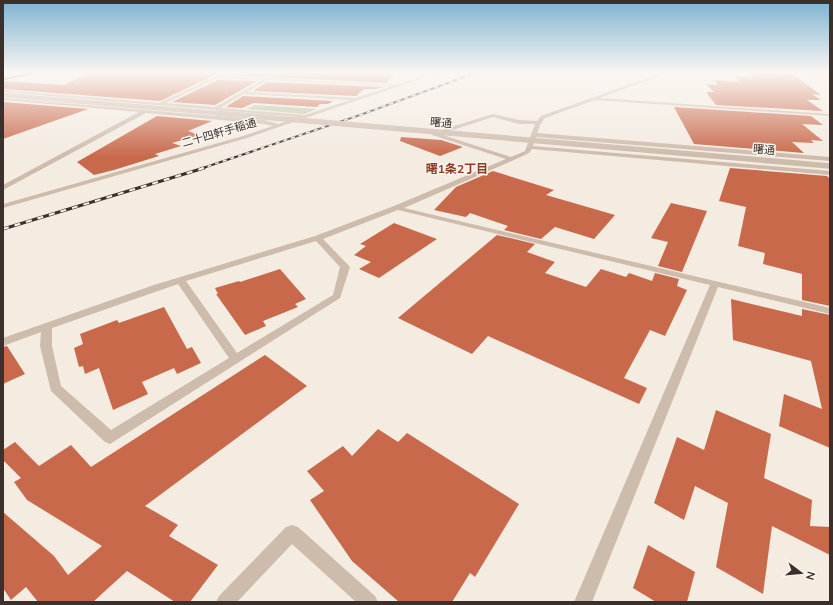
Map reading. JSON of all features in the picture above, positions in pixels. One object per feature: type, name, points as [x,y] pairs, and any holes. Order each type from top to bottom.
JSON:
[{"type":"street","points":[[16,100],[264,122],[279,126]]},
{"type":"street","name":"曙通","points":[[64,100],[830,166]]},
{"type":"street","points":[[115,100],[309,116]]},
{"type":"street","points":[[3,188],[168,100]]},
{"type":"street","points":[[216,108],[229,100]]},
{"type":"street","name":"二十四軒手稲通","points":[[3,206],[279,126],[356,100]]},
{"type":"street","points":[[3,342],[180,280],[318,238],[397,208],[527,152],[535,135],[537,123],[543,117],[590,100]]},
{"type":"street","points":[[611,100],[830,115]]},
{"type":"street","points":[[512,159],[434,134],[493,115],[519,122],[537,123]]},
{"type":"street","points":[[535,135],[830,159]]},
{"type":"street","points":[[530,147],[830,173]]},
{"type":"street","points":[[397,208],[830,311]]},
{"type":"street","points":[[47,326],[46,346],[55,388],[110,438],[337,296],[345,267],[318,238]]},
{"type":"street","points":[[180,280],[236,360]]},
{"type":"street","points":[[583,602],[715,284]]},
{"type":"street","points":[[225,602],[292,533],[369,602]]},
{"type":"green space","points":[[255,105],[317,109],[304,114],[247,109]]},
{"type":"building","points":[[176,100],[223,100],[215,105],[172,102]]},
{"type":"building","points":[[236,100],[333,101],[328,104],[320,104],[317,107],[253,103],[242,108],[226,107]]},
{"type":"building","points":[[712,100],[807,100],[823,111],[716,105]]},
{"type":"building","points":[[3,102],[88,109],[3,139]]},
{"type":"building","points":[[674,107],[811,116],[823,125],[802,124],[823,141],[811,140],[814,143],[792,142],[804,153],[694,144]]},
{"type":"building","points":[[157,116],[212,121],[188,131],[199,135],[172,143],[181,146],[155,154],[159,156],[114,170],[94,175],[77,162]]},
{"type":"building","points":[[401,137],[441,140],[463,147],[440,156],[400,141]]},
{"type":"building","points":[[730,168],[827,176],[830,179],[830,306],[802,300],[802,274],[763,264],[765,253],[738,246],[746,207],[719,201]]},
{"type":"building","points":[[493,171],[554,190],[546,195],[615,215],[594,239],[555,227],[541,239],[504,230],[508,226],[470,213],[466,217],[434,210],[456,187]]},
{"type":"building","points":[[671,203],[707,211],[682,272],[658,266],[668,242],[651,238]]},
{"type":"building","points":[[394,223],[437,239],[379,278],[359,269],[371,262],[354,255],[366,246],[360,244]]},
{"type":"building","points":[[497,235],[535,244],[527,252],[555,262],[545,273],[586,287],[601,269],[626,277],[629,273],[652,281],[655,273],[679,279],[677,286],[687,290],[665,336],[650,330],[624,378],[647,388],[639,404],[488,336],[472,354],[398,318]]},
{"type":"building","points":[[280,269],[306,299],[295,304],[298,307],[263,321],[266,326],[245,335],[216,294],[218,294],[215,288],[239,281],[240,282]]},
{"type":"building","points":[[731,299],[802,316],[802,309],[830,315],[830,448],[779,426],[784,394],[822,409],[811,361],[733,340]]},
{"type":"building","points":[[164,307],[187,349],[192,347],[201,363],[177,374],[174,368],[142,382],[148,394],[113,410],[99,368],[85,374],[83,366],[79,367],[74,348],[83,344],[80,334],[117,320],[119,323]]},
{"type":"building","points":[[7,346],[25,374],[3,384],[3,347]]},
{"type":"building","points":[[265,355],[307,386],[145,506],[178,525],[169,536],[218,565],[190,602],[175,602],[127,571],[93,602],[38,602],[26,587],[11,600],[3,588],[3,512],[54,556],[68,575],[102,546],[27,500],[14,482],[21,478],[3,460],[3,450],[15,442],[39,466],[71,445],[91,467]]},
{"type":"building","points":[[716,410],[771,434],[764,478],[812,500],[810,526],[830,527],[830,555],[772,526],[763,594],[716,567],[728,503],[695,486],[684,520],[654,503],[677,437],[704,450]]},
{"type":"building","points":[[378,429],[398,442],[407,433],[519,504],[475,577],[470,573],[452,602],[399,602],[352,561],[310,500],[324,491],[307,471],[343,446],[352,456]]},
{"type":"building","points":[[648,545],[695,572],[687,602],[656,602],[633,588]]},
{"type":"railway","points":[[200,169],[401,100]]},
{"type":"railway","points":[[3,229],[204,168]]},
{"type":"district","name":"曙1条2丁目","points":[[457,169]]}]
